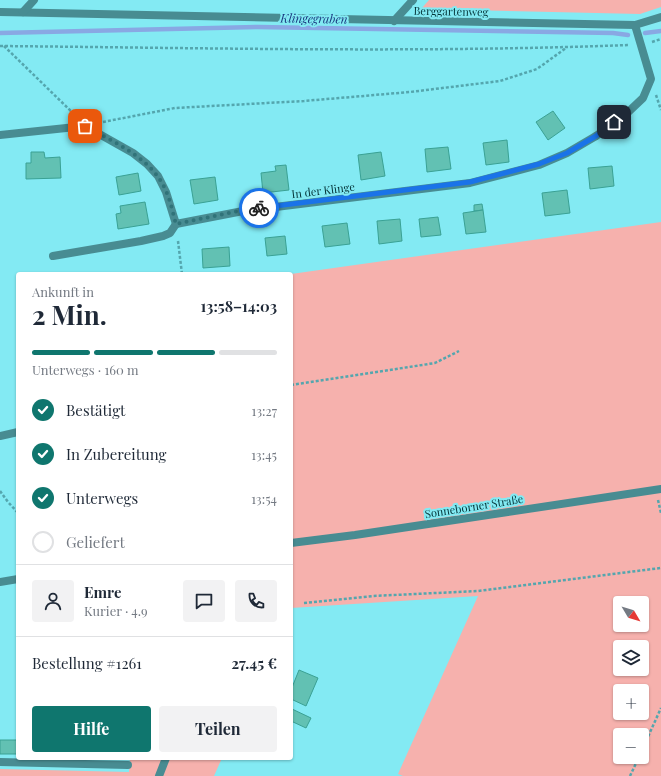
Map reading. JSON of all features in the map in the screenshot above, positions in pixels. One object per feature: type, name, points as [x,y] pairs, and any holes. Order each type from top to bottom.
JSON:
[{"type":"street","points":[[22,12],[34,0]]},
{"type":"street","points":[[394,21],[413,0]]},
{"type":"street","name":"Berggartenweg","points":[[0,12],[634,25],[661,17]]},
{"type":"street","points":[[634,25],[640,45]]},
{"type":"street","name":"In der Klinge","points":[[176,224],[243,210],[470,182],[539,164],[567,153],[596,136],[624,116],[643,98],[651,79],[640,45]]},
{"type":"street","points":[[0,135],[85,126],[133,153],[147,164],[158,176],[166,192],[176,224],[170,233],[141,242],[53,256]]},
{"type":"street","points":[[0,436],[16,432]]},
{"type":"street","name":"Sonneborner Straße","points":[[293,543],[363,534],[661,489]]},
{"type":"street","points":[[0,582],[16,579]]},
{"type":"street","points":[[159,776],[165,760]]},
{"type":"street","points":[[0,762],[128,764]]},
{"type":"path","points":[[0,46],[300,49],[567,48],[640,45],[661,39]]},
{"type":"path","points":[[4,46],[85,126],[175,108],[304,101],[410,92],[500,81],[537,70],[567,48]]},
{"type":"path","points":[[176,224],[182,272]]},
{"type":"path","points":[[293,385],[435,363],[459,351]]},
{"type":"path","points":[[0,491],[16,511]]},
{"type":"path","points":[[304,603],[373,596],[478,591],[661,568]]},
{"type":"path","points":[[649,735],[661,708]]},
{"type":"path","points":[[630,776],[636,764]]},
{"type":"shaded area","points":[[429,0],[661,0],[661,7],[640,14],[421,9]]},
{"type":"shaded area","points":[[661,222],[661,776],[403,776],[398,774],[478,596],[293,608],[293,274]]},
{"type":"shaded area","points":[[130,760],[221,760],[214,776],[0,776],[0,769],[129,772]]},
{"type":"building","points":[[553,111],[565,128],[548,140],[536,122]]},
{"type":"building","points":[[507,140],[509,162],[486,165],[483,143]]},
{"type":"building","points":[[448,147],[451,169],[427,172],[425,149]]},
{"type":"building","points":[[31,152],[44,152],[45,158],[60,157],[61,178],[26,179],[26,163],[31,163]]},
{"type":"building","points":[[381,152],[385,176],[361,180],[358,155]]},
{"type":"building","points":[[286,165],[289,190],[263,193],[261,173],[276,171],[275,166]]},
{"type":"building","points":[[612,166],[614,186],[590,189],[588,168]]},
{"type":"building","points":[[138,173],[141,191],[119,195],[116,177]]},
{"type":"building","points":[[215,177],[218,200],[194,204],[190,180]]},
{"type":"building","points":[[567,190],[570,213],[545,216],[542,193]]},
{"type":"building","points":[[145,202],[149,224],[118,229],[116,214],[121,213],[120,206]]},
{"type":"building","points":[[482,204],[483,210],[474,211],[474,205]]},
{"type":"building","points":[[483,210],[486,232],[466,234],[463,213]]},
{"type":"building","points":[[438,217],[441,235],[421,237],[419,219]]},
{"type":"building","points":[[400,219],[402,241],[379,244],[377,221]]},
{"type":"building","points":[[347,223],[350,244],[325,247],[322,226]]},
{"type":"building","points":[[285,236],[287,254],[267,256],[265,238]]},
{"type":"building","points":[[229,247],[230,266],[203,268],[202,249]]},
{"type":"building","points":[[299,670],[318,678],[306,706],[293,700],[293,685]]},
{"type":"building","points":[[293,709],[311,718],[306,728],[293,722]]},
{"type":"building","points":[[0,740],[16,740],[16,754],[0,754]]},
{"type":"waterway","name":"Klingegraben","points":[[0,33],[258,27],[613,33],[628,35]]},
{"type":"waterway","name":"Klingegraben","points":[[645,33],[661,31]]},
{"type":"way so far","points":[[85,126],[133,153],[147,164],[158,176],[166,192],[176,224],[259,208]]},
{"type":"route","points":[[259,208],[470,182],[539,164],[567,153],[596,136],[614,122]]}]
